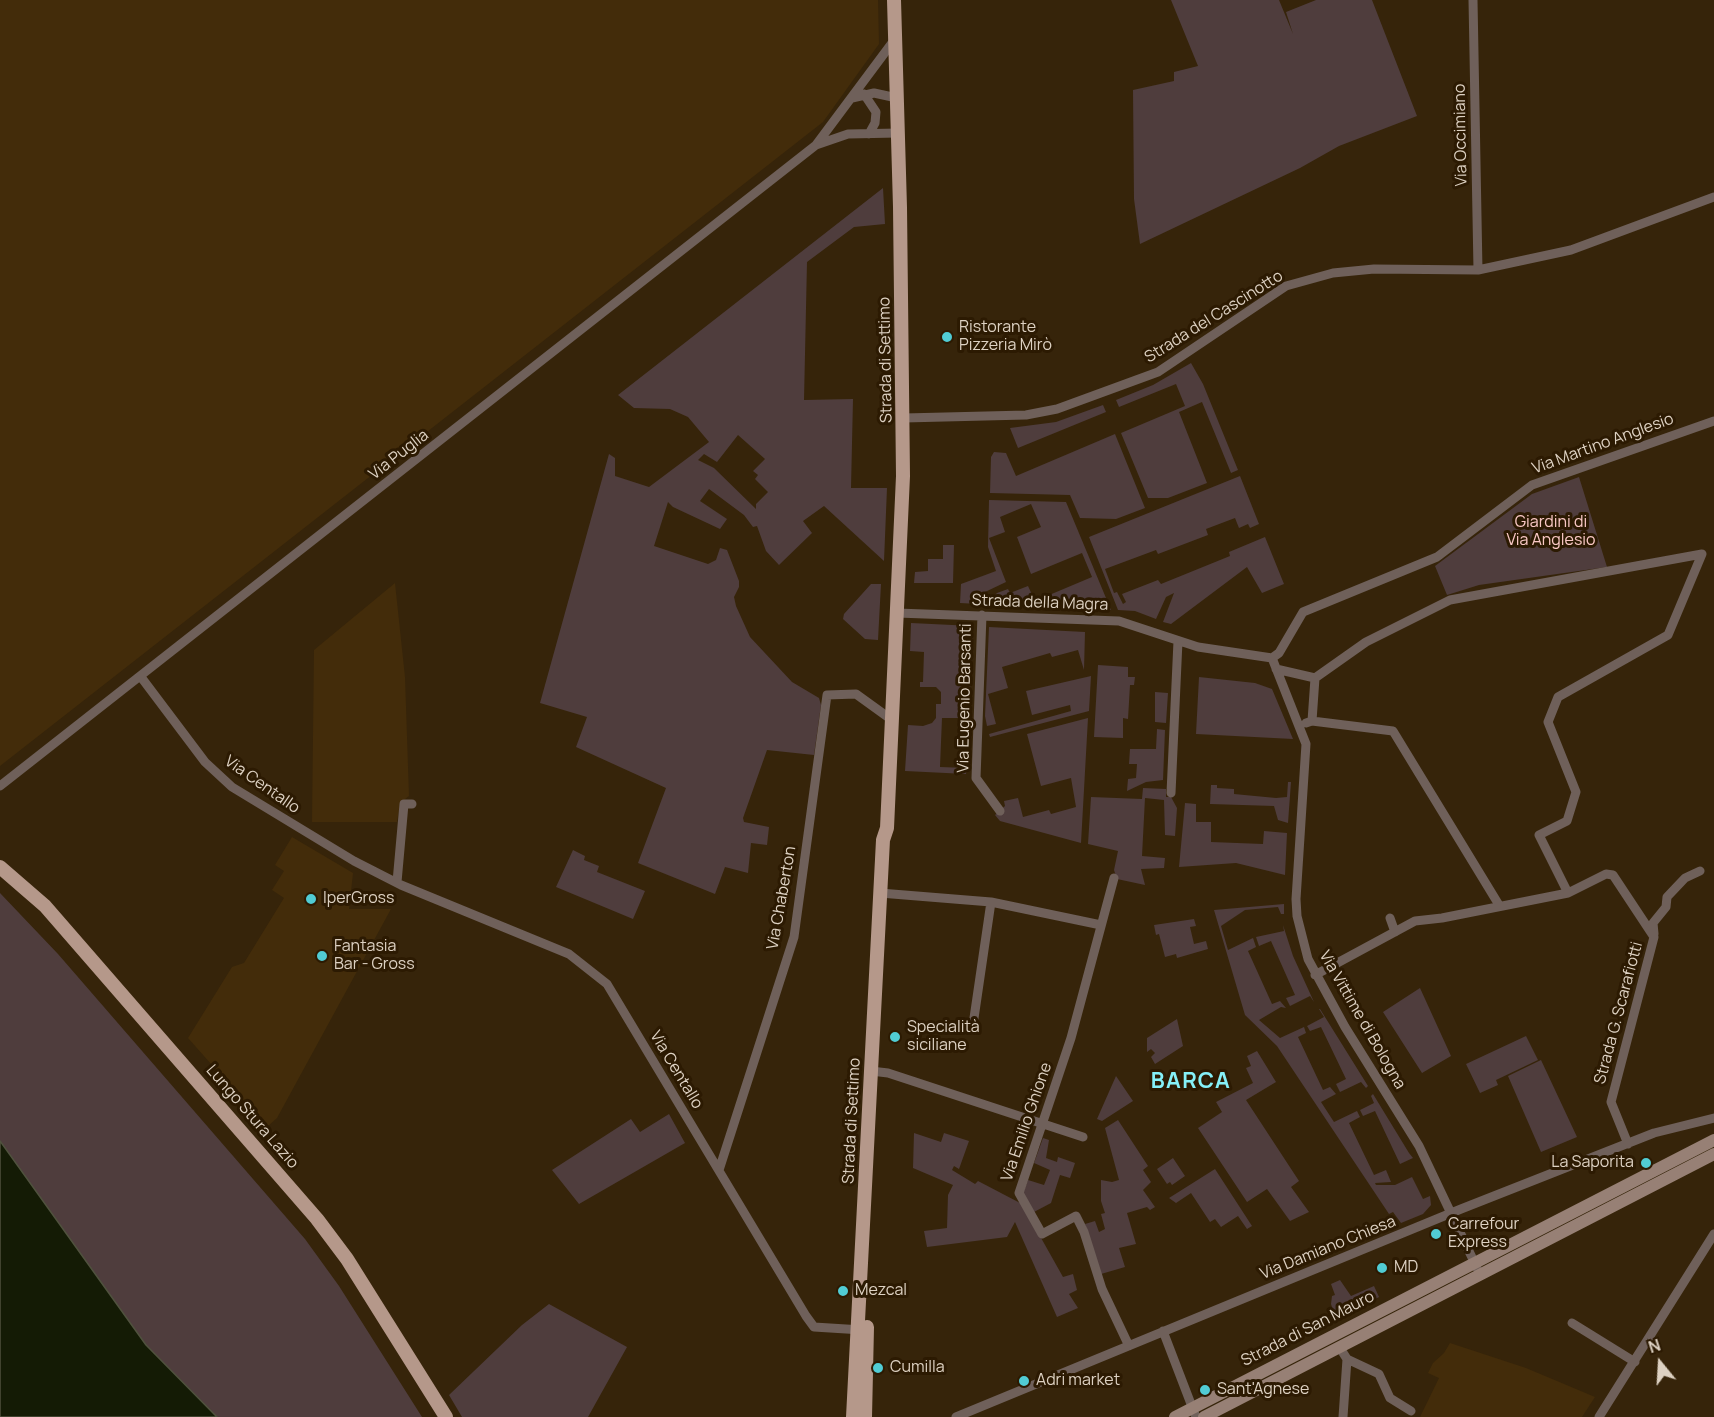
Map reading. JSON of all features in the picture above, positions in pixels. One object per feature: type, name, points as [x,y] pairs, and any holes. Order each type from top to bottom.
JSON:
[{"type":"main road","name":"Strada di Settimo","points":[[854,1417],[863,1330],[876,1071],[884,894],[883,840],[887,828],[904,418],[894,0]]},
{"type":"main road","name":"Lungo Stura Lazio","points":[[0,867],[45,906],[317,1219],[347,1259],[446,1417]]},
{"type":"main road","name":"Strada di San Mauro","points":[[1175,1417],[1194,1413],[1474,1262],[1714,1140]]},
{"type":"main road","name":"Strada di San Mauro","points":[[1209,1416],[1343,1354],[1481,1276],[1714,1154]]},
{"type":"main road","name":"Strada di Settimo","points":[[863,1330],[865,1417]]},
{"type":"street","name":"Via Occimiano","points":[[1473,0],[1478,270]]},
{"type":"street","name":"Via Puglia","points":[[0,786],[816,145],[895,39]]},
{"type":"street","points":[[852,98],[874,93],[897,99]]},
{"type":"street","points":[[864,94],[876,112],[875,123],[869,134]]},
{"type":"street","name":"Via Puglia","points":[[816,145],[848,134],[898,133]]},
{"type":"street","name":"Strada del Cascinotto","points":[[904,418],[1033,415],[1080,402],[1158,372],[1286,286],[1333,273],[1374,269],[1478,270],[1572,250],[1714,197]]},
{"type":"street","name":"Via Martino Anglesio","points":[[1272,658],[1279,653],[1303,612],[1437,557],[1532,485],[1714,421]]},
{"type":"street","points":[[1276,669],[1315,678],[1366,642],[1450,600],[1702,554],[1668,635],[1558,697],[1548,722],[1576,792],[1567,821],[1539,836],[1568,893]]},
{"type":"street","name":"Strada della Magra","points":[[897,613],[1119,621],[1198,647],[1272,658]]},
{"type":"street","name":"Via Eugenio Barsanti","points":[[982,615],[976,778],[1000,811]]},
{"type":"street","points":[[1171,793],[1178,641]]},
{"type":"street","name":"Via Vittime di Bologna","points":[[1272,658],[1306,744],[1297,916],[1315,975],[1419,1146],[1481,1276]]},
{"type":"street","name":"Via Centallo","points":[[141,677],[204,762],[232,787],[345,856],[397,882],[569,954],[607,984],[814,1327],[863,1330]]},
{"type":"street","points":[[1312,721],[1315,678]]},
{"type":"street","name":"Via Chaberton","points":[[719,1170],[794,938],[827,695],[856,694],[892,720]]},
{"type":"street","points":[[1299,724],[1312,721],[1393,731],[1499,905]]},
{"type":"street","points":[[397,882],[404,804],[412,804]]},
{"type":"street","points":[[1654,937],[1653,923],[1666,907],[1667,897],[1685,878],[1700,871]]},
{"type":"street","name":"Strada G. Scarafiotti","points":[[1315,975],[1415,921],[1442,918],[1568,893],[1606,874],[1613,875],[1618,879],[1654,937],[1611,1102],[1628,1144]]},
{"type":"street","name":"Via Emilio Ghione","points":[[1114,878],[1071,1038],[1019,1193],[1042,1234],[1076,1216],[1084,1232],[1102,1289],[1129,1346]]},
{"type":"street","points":[[884,894],[991,902],[1101,925]]},
{"type":"street","points":[[974,1018],[991,902]]},
{"type":"street","points":[[1390,918],[1395,932]]},
{"type":"street","points":[[876,1071],[1083,1137]]},
{"type":"street","name":"Via Damiano Chiesa","points":[[956,1417],[1452,1213],[1654,1133],[1714,1118]]},
{"type":"street","points":[[1599,1417],[1714,1234]]},
{"type":"street","points":[[1572,1323],[1635,1362]]},
{"type":"street","points":[[1163,1331],[1194,1413]]},
{"type":"street","points":[[1342,1417],[1343,1354],[1379,1374],[1390,1398],[1411,1411]]},
{"type":"shaded area","points":[[0,0],[878,0],[879,44],[823,122],[0,766]]},
{"type":"shaded area","points":[[395,583],[405,677],[409,796],[400,803],[397,822],[312,822],[314,650]]},
{"type":"shaded area","points":[[292,837],[353,873],[349,909],[391,909],[277,1118],[267,1127],[188,1038],[232,967],[244,963],[284,898],[272,890],[284,871],[275,865]]},
{"type":"shaded area","points":[[0,1141],[146,1345],[217,1417],[0,1417]]},
{"type":"shaded area","points":[[1450,1343],[1526,1368],[1595,1397],[1582,1417],[1420,1417],[1439,1378],[1428,1373],[1433,1363],[1444,1353]]},
{"type":"green space","points":[[1171,0],[1279,0],[1293,34],[1286,12],[1316,0],[1372,0],[1417,116],[1339,146],[1300,168],[1140,244],[1134,199],[1133,90],[1174,81],[1174,72],[1198,66]]},
{"type":"green space","points":[[883,188],[885,224],[854,227],[807,262],[804,400],[853,399],[851,488],[887,488],[884,561],[824,506],[803,521],[812,533],[779,565],[766,551],[757,526],[753,527],[744,515],[709,489],[700,501],[727,519],[720,529],[673,507],[668,502],[654,546],[708,564],[716,560],[720,548],[727,550],[739,581],[734,597],[736,606],[750,637],[792,682],[819,698],[821,705],[814,755],[767,750],[743,818],[744,822],[769,827],[767,845],[751,843],[748,873],[725,867],[715,894],[638,863],[666,788],[576,747],[587,717],[540,703],[609,454],[615,458],[615,476],[649,487],[709,442],[688,417],[670,409],[634,408],[618,395]],"holes":[[[738,435],[765,459],[753,471],[758,475],[755,479],[768,492],[756,504],[756,509],[714,468],[698,460],[704,454],[717,462]]]},
{"type":"green space","points":[[1191,363],[1203,384],[1238,470],[1231,473],[1202,402],[1179,412],[1207,483],[1168,498],[1148,498],[1121,433],[1185,406],[1176,384],[1119,407],[1116,400],[1153,385]]},
{"type":"green space","points":[[1103,405],[1106,412],[1018,448],[1010,428],[1056,422]]},
{"type":"green space","points":[[1115,434],[1145,508],[1116,519],[1080,518],[1070,495],[990,493],[991,457],[994,452],[1006,453],[1016,476]]},
{"type":"green space","points":[[1240,476],[1259,524],[1250,528],[1248,524],[1239,528],[1235,518],[1206,529],[1208,535],[1158,554],[1156,550],[1105,569],[1114,593],[1117,592],[1123,604],[1126,602],[1122,594],[1158,580],[1161,584],[1230,556],[1229,552],[1265,537],[1284,584],[1262,593],[1247,567],[1171,624],[1163,622],[1174,593],[1166,597],[1156,619],[1135,611],[1118,610],[1089,537]]},
{"type":"green space","name":"Giardini di Via Anglesio","points":[[1579,477],[1607,567],[1479,585],[1447,595],[1435,566],[1532,494]]},
{"type":"green space","points":[[989,500],[1066,502],[1111,610],[986,604],[997,593],[1008,589],[1010,593],[1028,586],[1035,601],[1092,577],[1082,553],[1031,574],[1017,537],[1041,527],[1031,504],[1000,517],[1005,532],[989,538],[1006,582],[985,592],[978,604],[960,603],[961,584],[996,571],[988,547]]},
{"type":"green space","points":[[943,545],[954,545],[953,583],[914,583],[915,572],[928,571],[928,559],[943,559]]},
{"type":"green space","points":[[871,584],[881,584],[878,640],[865,639],[843,619],[844,614]]},
{"type":"green space","points":[[911,623],[973,626],[969,718],[942,718],[940,767],[967,768],[966,774],[905,771],[908,725],[923,726],[932,723],[936,718],[936,704],[941,704],[941,692],[936,687],[920,687],[920,682],[923,682],[924,652],[910,651]]},
{"type":"green space","points":[[989,627],[1085,632],[1084,670],[1078,650],[1052,657],[1050,653],[1002,667],[1008,688],[988,694],[996,724],[987,726],[985,716]]},
{"type":"green space","points":[[1098,665],[1128,667],[1128,677],[1135,677],[1134,685],[1130,685],[1128,719],[1123,718],[1123,738],[1094,737]]},
{"type":"green space","points":[[1091,676],[1089,711],[990,737],[989,734],[1071,711],[1070,705],[1032,715],[1026,691]]},
{"type":"green space","points":[[1199,677],[1255,683],[1272,689],[1293,739],[1196,734]]},
{"type":"green space","points":[[1155,692],[1168,693],[1166,723],[1155,722]]},
{"type":"green space","points":[[1088,718],[1081,843],[1000,821],[995,815],[1005,806],[1004,801],[1018,798],[1023,817],[1049,810],[1051,814],[1076,807],[1071,778],[1041,786],[1027,734]]},
{"type":"green space","points":[[1157,729],[1165,730],[1163,780],[1146,782],[1127,791],[1128,779],[1136,778],[1137,764],[1129,764],[1130,749],[1156,749]]},
{"type":"green space","points":[[1288,782],[1291,782],[1288,823],[1278,820],[1274,806],[1210,804],[1211,785],[1217,785],[1217,788],[1234,789],[1234,794],[1276,798],[1287,797]]},
{"type":"green space","points":[[1143,788],[1166,789],[1166,797],[1171,797],[1177,808],[1175,836],[1165,835],[1164,800],[1145,798],[1142,856],[1165,858],[1164,868],[1141,869],[1145,885],[1117,879],[1114,870],[1118,851],[1088,844],[1091,797],[1142,799]]},
{"type":"green space","points":[[1185,803],[1196,804],[1196,822],[1211,822],[1211,842],[1263,844],[1264,831],[1287,833],[1285,875],[1236,863],[1179,867]]},
{"type":"green space","points":[[573,850],[585,856],[584,860],[599,866],[597,872],[645,891],[633,919],[556,887]]},
{"type":"green space","points":[[0,893],[58,954],[305,1239],[339,1286],[422,1417],[217,1417],[146,1345],[0,1141]]},
{"type":"green space","points":[[1284,904],[1284,914],[1281,914],[1278,907],[1245,910],[1221,926],[1228,950],[1253,938],[1256,947],[1248,951],[1272,1004],[1280,1001],[1286,1008],[1281,1007],[1259,1020],[1280,1038],[1304,1027],[1306,1033],[1298,1037],[1323,1090],[1330,1087],[1336,1094],[1321,1102],[1334,1122],[1357,1111],[1360,1117],[1349,1123],[1374,1175],[1386,1170],[1391,1182],[1375,1183],[1376,1185],[1395,1185],[1412,1177],[1423,1199],[1430,1196],[1431,1205],[1423,1214],[1401,1223],[1393,1212],[1389,1214],[1277,1046],[1245,1015],[1214,910]]},
{"type":"green space","points":[[1194,919],[1196,926],[1190,927],[1194,944],[1206,941],[1208,949],[1177,958],[1176,954],[1165,957],[1159,934],[1156,935],[1154,925]]},
{"type":"green space","points":[[1283,925],[1293,956],[1314,1002],[1310,996],[1290,1006],[1286,998],[1295,995],[1271,941],[1259,946],[1256,937],[1284,931]]},
{"type":"green space","points":[[1420,988],[1451,1056],[1422,1073],[1383,1012]]},
{"type":"green space","points":[[1319,1009],[1368,1086],[1366,1088],[1361,1082],[1340,1092],[1336,1084],[1346,1079],[1321,1027],[1310,1031],[1307,1026],[1324,1017]]},
{"type":"green space","points":[[1177,1019],[1183,1046],[1155,1064],[1151,1057],[1155,1053],[1151,1049],[1147,1052],[1147,1038]]},
{"type":"green space","points":[[1526,1036],[1538,1060],[1496,1080],[1498,1085],[1480,1093],[1466,1064]]},
{"type":"green space","points":[[1257,1051],[1276,1082],[1246,1100],[1299,1181],[1291,1187],[1309,1212],[1290,1221],[1267,1189],[1247,1202],[1198,1128],[1222,1112],[1216,1102],[1253,1083],[1246,1068],[1251,1066],[1247,1056]]},
{"type":"green space","points":[[1541,1060],[1577,1137],[1541,1152],[1508,1076]]},
{"type":"green space","points":[[1116,1076],[1133,1101],[1102,1121],[1097,1119]]},
{"type":"green space","points":[[1373,1094],[1413,1158],[1400,1164],[1375,1111],[1363,1116],[1360,1110],[1374,1103],[1371,1096]]},
{"type":"green space","points":[[669,1114],[685,1143],[579,1204],[552,1170],[631,1119],[640,1132]]},
{"type":"green space","points":[[1118,1120],[1148,1166],[1143,1170],[1151,1182],[1143,1190],[1155,1207],[1150,1210],[1147,1207],[1127,1213],[1136,1244],[1119,1248],[1125,1267],[1101,1274],[1085,1224],[1095,1221],[1099,1232],[1105,1229],[1101,1214],[1105,1213],[1101,1201],[1101,1180],[1112,1182],[1119,1180],[1105,1128]]},
{"type":"green space","points":[[914,1133],[941,1142],[944,1133],[969,1141],[959,1169],[954,1166],[952,1170],[975,1184],[978,1181],[1022,1204],[1063,1277],[1073,1274],[1077,1290],[1069,1294],[1078,1308],[1057,1317],[1015,1222],[1007,1237],[927,1247],[924,1231],[947,1228],[948,1195],[953,1185],[913,1168]]},
{"type":"green space","points":[[1043,1138],[1049,1140],[1046,1158],[1057,1162],[1058,1157],[1075,1163],[1070,1178],[1060,1175],[1051,1203],[1034,1212],[1023,1193],[1028,1180],[1044,1185],[1050,1170],[1034,1163]]},
{"type":"green space","points":[[1173,1158],[1185,1176],[1172,1185],[1170,1182],[1167,1184],[1157,1169]]},
{"type":"green space","points":[[1215,1169],[1252,1226],[1247,1229],[1238,1216],[1221,1227],[1215,1219],[1210,1222],[1191,1193],[1176,1203],[1169,1198]]},
{"type":"green space","points":[[1340,1280],[1351,1296],[1374,1286],[1379,1297],[1336,1320],[1331,1304],[1332,1296],[1335,1295],[1331,1284]]},
{"type":"green space","points":[[549,1304],[627,1347],[588,1417],[462,1417],[449,1395],[522,1325]]},
{"type":"place","name":"Ristorante Pizzeria Mirò","points":[[947,337]]},
{"type":"place","name":"IperGross","points":[[311,899]]},
{"type":"place","name":"Fantasia Bar - Gross","points":[[322,956]]},
{"type":"place","name":"Specialità siciliane","points":[[895,1037]]},
{"type":"place","name":"La Saporita","points":[[1646,1163]]},
{"type":"place","name":"Carrefour Express","points":[[1436,1234]]},
{"type":"place","name":"MD","points":[[1382,1268]]},
{"type":"place","name":"Mezcal","points":[[843,1291]]},
{"type":"place","name":"Cumilla","points":[[878,1368]]},
{"type":"place","name":"Adri market","points":[[1024,1381]]},
{"type":"place","name":"Sant'Agnese","points":[[1205,1390]]},
{"type":"district","name":"BARCA","points":[[1191,1082]]}]
